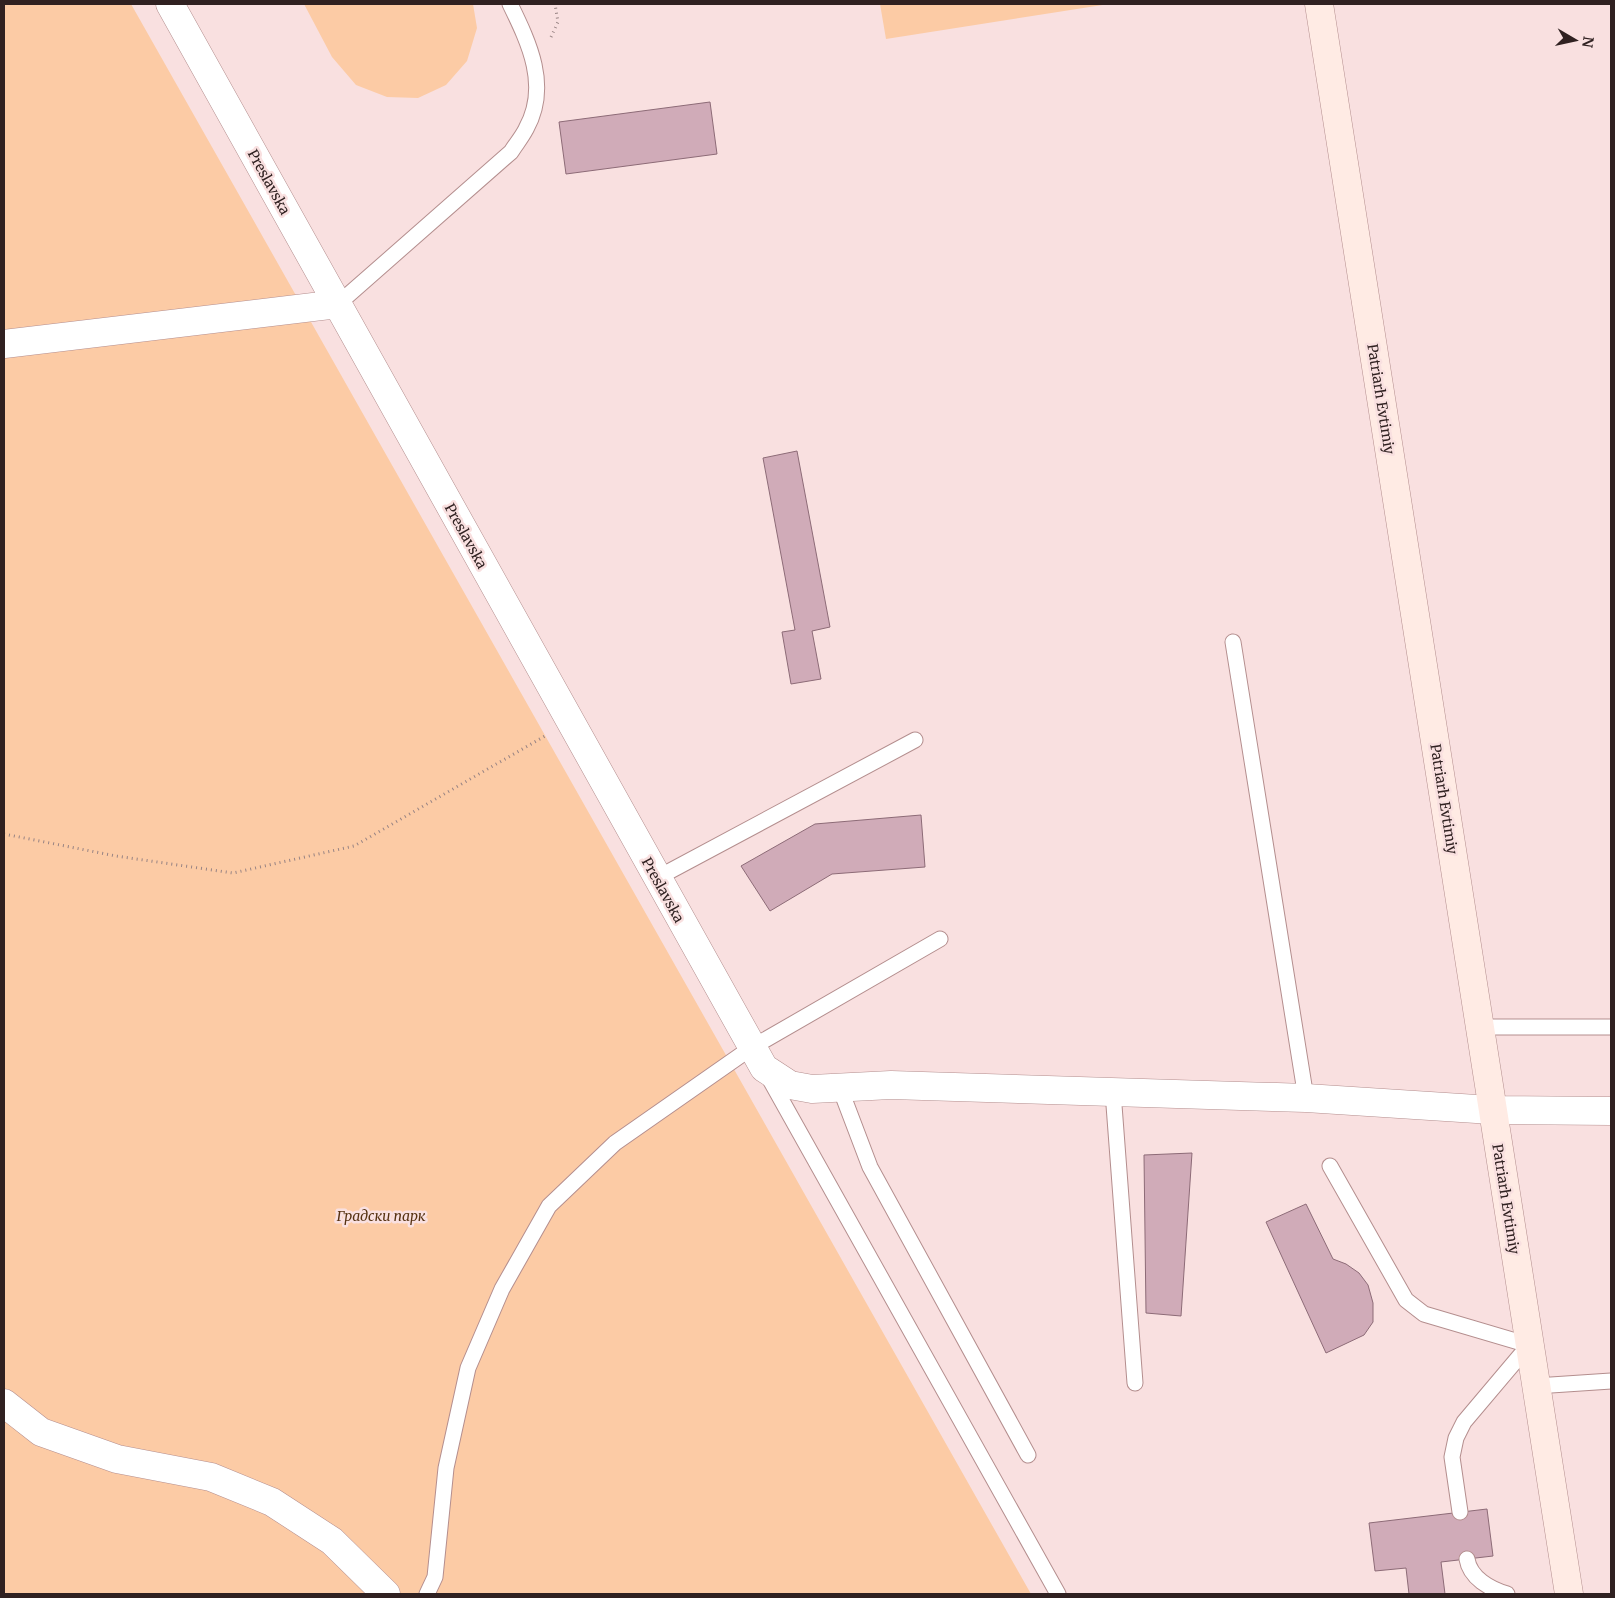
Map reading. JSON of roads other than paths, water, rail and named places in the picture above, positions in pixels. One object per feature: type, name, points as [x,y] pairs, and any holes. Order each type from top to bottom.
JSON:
[{"type":"main road","name":"Patriarh Evtimiy","points":[[1319,4],[1569,1594]]},
{"type":"street","name":"Preslavska","points":[[170,4],[758,1058]]},
{"type":"street","points":[[4,344],[338,304]]},
{"type":"street","points":[[758,1058],[790,1085],[812,1089],[891,1085],[1306,1098],[1492,1110],[1611,1111]]},
{"type":"street","points":[[4,1403],[42,1432],[117,1459],[212,1477],[272,1502],[332,1541],[386,1594]]},
{"type":"lane","points":[[338,304],[511,152],[527,128],[537,99],[536,67],[526,37],[510,4]]},
{"type":"lane","points":[[1233,642],[1306,1098]]},
{"type":"lane","points":[[657,878],[915,740]]},
{"type":"lane","points":[[427,1594],[434,1578],[446,1468],[468,1368],[502,1289],[549,1206],[615,1143],[758,1058],[940,939]]},
{"type":"lane","points":[[1479,1027],[1611,1027]]},
{"type":"lane","points":[[758,1058],[1058,1594]]},
{"type":"lane","points":[[840,1088],[870,1167],[1028,1455]]},
{"type":"lane","points":[[1113,1092],[1135,1383]]},
{"type":"lane","points":[[1330,1166],[1406,1300],[1424,1314],[1529,1345],[1464,1422],[1456,1438],[1452,1457],[1460,1512]]},
{"type":"lane","points":[[1536,1386],[1611,1381]]},
{"type":"lane","points":[[1467,1559],[1468,1568],[1485,1585],[1507,1594]]},
{"type":"park label","name":"Градски парк","points":[[381,1216]]}]
